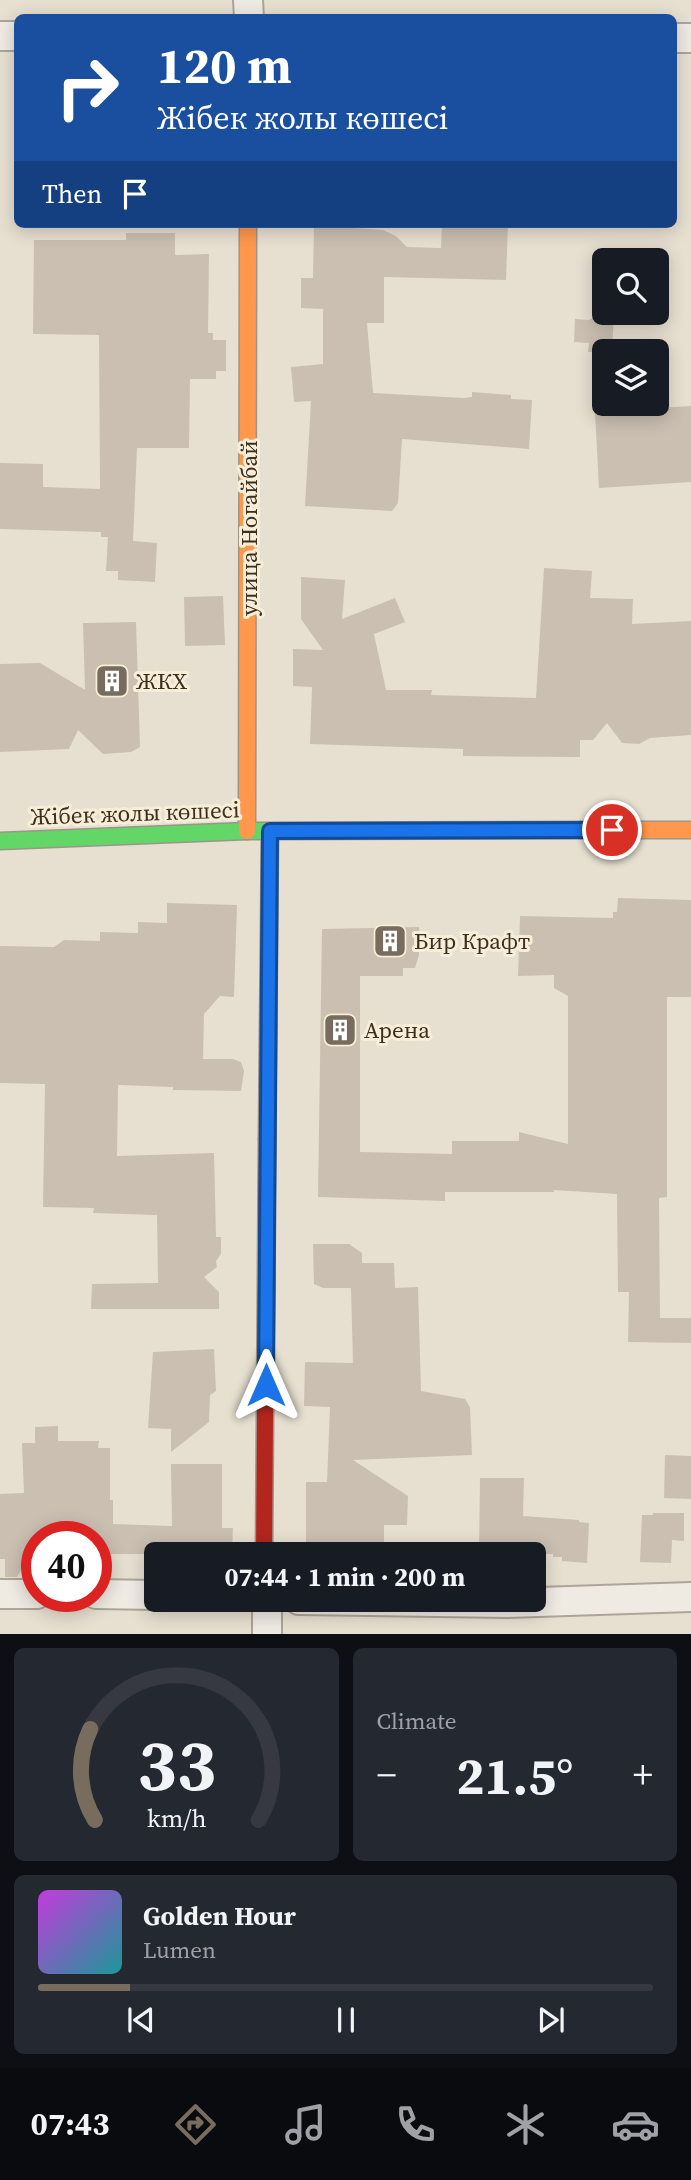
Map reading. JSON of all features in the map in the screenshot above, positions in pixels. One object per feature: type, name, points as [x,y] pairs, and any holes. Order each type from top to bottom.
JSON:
[{"type":"main road","name":"улица Ногайбай","points":[[247,831],[248,228]]},
{"type":"main road","name":"Жібек жолы көшесі","points":[[0,841],[247,831],[691,830]]},
{"type":"main road","points":[[264,1542],[270,831]]},
{"type":"street","points":[[0,1594],[21,1594]]},
{"type":"street","points":[[112,1594],[144,1595]]},
{"type":"street","points":[[546,1602],[691,1597]]},
{"type":"street","points":[[267,1612],[267,1634]]},
{"type":"building","points":[[314,228],[383,230],[396,236],[407,247],[441,248],[442,228],[508,228],[506,280],[384,277],[384,323],[367,323],[373,393],[464,398],[472,397],[472,392],[511,395],[511,399],[532,400],[529,449],[402,439],[398,503],[392,511],[305,506],[311,401],[294,402],[291,367],[323,364],[323,309],[301,308],[301,278],[313,278]]},
{"type":"building","points":[[126,233],[175,233],[175,255],[209,254],[208,333],[213,333],[213,340],[226,340],[226,371],[216,371],[216,379],[190,379],[189,448],[137,448],[133,541],[157,543],[155,582],[118,580],[118,571],[106,571],[108,537],[101,537],[101,532],[0,529],[0,463],[43,464],[43,487],[100,489],[99,335],[33,334],[34,240],[126,240]]},
{"type":"building","points":[[575,319],[592,319],[592,325],[613,325],[613,339],[592,339],[592,352],[588,352],[589,343],[574,342]]},
{"type":"building","points":[[691,406],[691,482],[599,488],[595,416],[669,416],[669,407]]},
{"type":"building","points":[[544,568],[592,571],[590,598],[633,599],[632,624],[691,621],[691,735],[650,738],[639,744],[622,743],[607,723],[593,740],[580,740],[580,757],[463,756],[463,749],[310,744],[312,687],[293,686],[293,649],[323,650],[301,619],[301,577],[345,580],[342,619],[395,598],[405,622],[374,634],[386,690],[432,690],[431,695],[536,698]]},
{"type":"building","points":[[223,596],[225,645],[185,646],[184,597]]},
{"type":"building","points":[[136,622],[140,747],[131,752],[103,754],[78,730],[69,749],[0,752],[0,664],[40,663],[85,690],[83,623]]},
{"type":"building","points":[[618,898],[691,900],[691,997],[667,997],[667,1197],[659,1198],[660,1318],[691,1318],[691,1343],[628,1342],[629,1292],[618,1292],[617,1194],[554,1190],[445,1192],[445,1201],[318,1197],[322,929],[419,927],[419,955],[415,968],[403,968],[403,976],[360,976],[360,1152],[452,1154],[452,1141],[519,1141],[519,1132],[568,1144],[568,996],[554,988],[554,975],[518,976],[520,916],[613,918],[613,912],[617,912]]},
{"type":"building","points":[[167,903],[237,905],[234,997],[220,996],[204,1014],[203,1059],[233,1059],[241,1062],[244,1071],[241,1091],[173,1090],[173,1087],[118,1085],[117,1156],[214,1153],[216,1237],[221,1237],[221,1254],[216,1261],[217,1267],[204,1277],[219,1292],[219,1309],[91,1309],[92,1284],[158,1283],[157,1215],[93,1213],[94,1208],[43,1207],[45,1084],[0,1083],[0,946],[54,947],[64,940],[100,941],[100,932],[138,933],[138,922],[167,923]]},
{"type":"building","points":[[313,1244],[349,1244],[362,1253],[362,1263],[394,1263],[395,1288],[418,1287],[421,1391],[465,1399],[470,1407],[472,1455],[353,1460],[408,1496],[407,1525],[384,1525],[384,1542],[306,1542],[306,1482],[327,1482],[330,1407],[304,1406],[305,1362],[353,1363],[351,1288],[323,1288],[314,1284]]},
{"type":"building","points":[[214,1349],[216,1391],[210,1395],[209,1422],[171,1452],[171,1429],[148,1428],[153,1352]]},
{"type":"building","points":[[58,1426],[58,1441],[99,1441],[98,1448],[110,1448],[113,1524],[172,1526],[171,1464],[222,1464],[222,1528],[233,1528],[232,1542],[144,1542],[144,1554],[112,1554],[112,1521],[21,1521],[21,1570],[17,1577],[5,1577],[5,1559],[0,1559],[0,1494],[24,1493],[22,1443],[35,1443],[35,1427]]},
{"type":"building","points":[[665,1455],[691,1456],[691,1499],[664,1498]]},
{"type":"building","points":[[480,1478],[524,1478],[523,1516],[589,1523],[587,1563],[562,1561],[562,1557],[546,1554],[546,1542],[479,1542]]},
{"type":"building","points":[[684,1513],[684,1541],[672,1540],[671,1563],[640,1562],[642,1515]]},
{"type":"traffic: fast","points":[[0,841],[247,831],[581,830]]},
{"type":"traffic: fast","points":[[267,1139],[270,831]]},
{"type":"traffic: slow","points":[[247,831],[248,228]]},
{"type":"traffic: slow","points":[[581,830],[691,830]]},
{"type":"traffic: jam","points":[[264,1542],[267,1139]]},
{"type":"place","name":"ЖКХ","points":[[112,681]]},
{"type":"place","name":"Бир Крафт","points":[[390,941]]},
{"type":"place","name":"Арена","points":[[340,1030]]},
{"type":"route","points":[[266,1385],[270,831],[612,830]]}]
